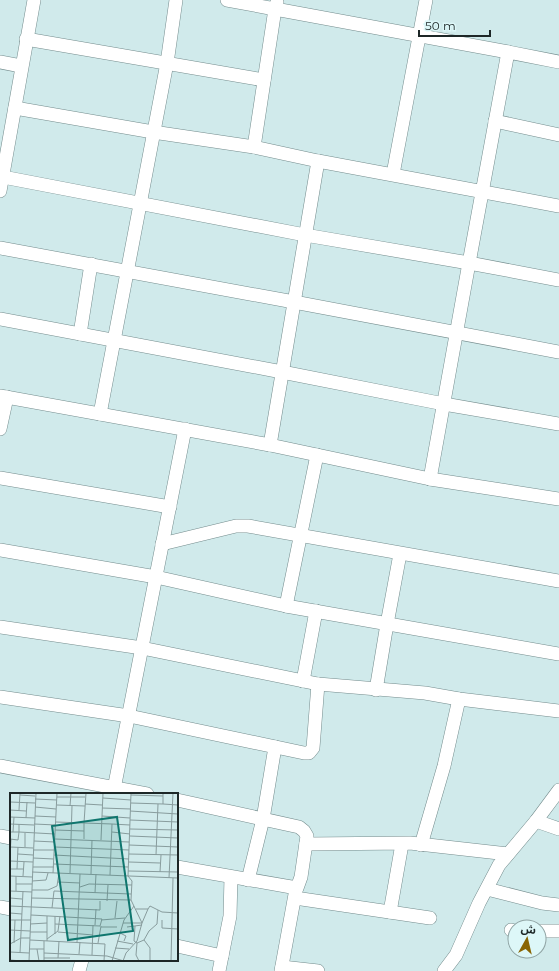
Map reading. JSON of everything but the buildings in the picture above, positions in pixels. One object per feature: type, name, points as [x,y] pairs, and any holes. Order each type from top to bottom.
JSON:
[{"type":"street","points":[[0,191],[4,134],[15,108],[34,0]]},
{"type":"street","points":[[100,414],[167,63],[176,0]]},
{"type":"street","points":[[227,0],[276,4],[420,36],[559,62]]},
{"type":"street","points":[[393,174],[426,0]]},
{"type":"street","points":[[254,147],[276,4]]},
{"type":"street","points":[[26,39],[264,80]]},
{"type":"street","points":[[430,479],[508,52]]},
{"type":"street","points":[[0,62],[22,66]]},
{"type":"street","points":[[15,108],[153,132],[254,147],[559,206]]},
{"type":"street","points":[[496,121],[559,135]]},
{"type":"street","points":[[270,445],[318,160]]},
{"type":"street","points":[[2,177],[140,202],[305,235],[559,280]]},
{"type":"street","points":[[0,248],[127,270],[559,352]]},
{"type":"street","points":[[80,334],[91,264]]},
{"type":"street","points":[[0,319],[444,404],[559,424]]},
{"type":"street","points":[[0,429],[3,397],[270,445],[430,479],[559,499]]},
{"type":"street","points":[[114,791],[185,429]]},
{"type":"street","points":[[286,606],[317,455]]},
{"type":"street","points":[[0,478],[170,508]]},
{"type":"street","points":[[162,544],[236,526],[248,526],[559,581]]},
{"type":"street","points":[[0,550],[156,577],[286,606],[559,654]]},
{"type":"street","points":[[376,690],[400,554]]},
{"type":"street","points":[[303,681],[316,611]]},
{"type":"street","points":[[0,627],[142,648],[318,684],[425,693],[459,699],[559,711]]},
{"type":"street","points":[[0,697],[129,716],[304,753],[311,751],[313,748],[318,684]]},
{"type":"street","points":[[421,845],[444,766],[459,699]]},
{"type":"street","points":[[248,880],[263,819],[275,747]]},
{"type":"street","points":[[0,766],[114,791],[136,793]]},
{"type":"street","points":[[445,971],[456,955],[499,865],[536,821],[559,790]]},
{"type":"street","points":[[178,800],[299,827],[304,831],[308,836],[281,969],[318,971]]},
{"type":"street","points":[[536,821],[559,829]]},
{"type":"street","points":[[0,836],[10,838]]},
{"type":"street","points":[[306,844],[402,844],[508,854]]},
{"type":"street","points":[[390,912],[402,844]]},
{"type":"street","points":[[178,867],[248,880],[296,893],[390,912],[430,918]]},
{"type":"street","points":[[219,971],[230,916],[231,877]]},
{"type":"street","points":[[487,889],[542,903],[559,905]]},
{"type":"street","points":[[0,907],[10,909]]},
{"type":"street","points":[[547,931],[559,931]]},
{"type":"street","points":[[178,946],[222,956]]},
{"type":"street","points":[[79,971],[82,961]]}]
